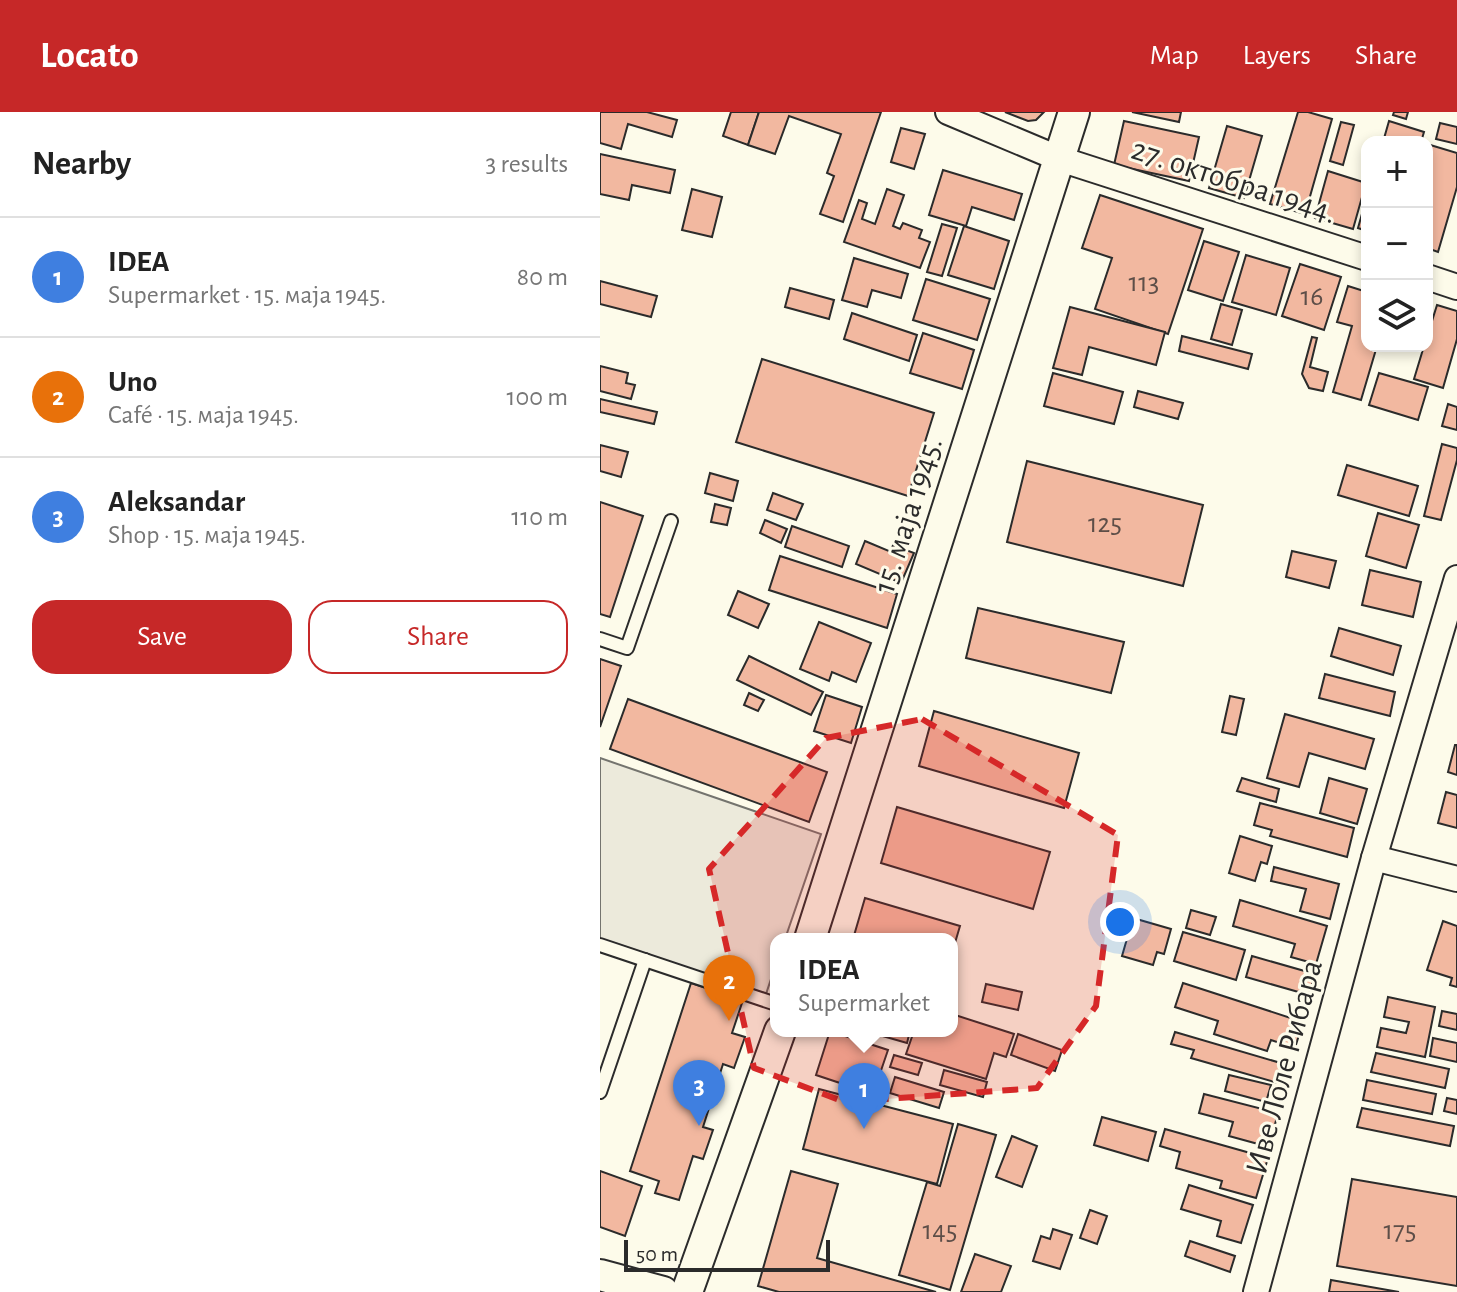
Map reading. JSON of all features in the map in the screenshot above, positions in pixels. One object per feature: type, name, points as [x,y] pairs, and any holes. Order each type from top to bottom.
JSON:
[{"type":"street","name":"27. октобра 1944.","points":[[948,112],[1060,159],[1361,256]]},
{"type":"street","name":"15. маја 1945.","points":[[812,933],[1074,112]]},
{"type":"street","points":[[1433,279],[1457,287]]},
{"type":"street","name":"Иве Лоле Рибара","points":[[1256,1292],[1374,858],[1457,578]]},
{"type":"street","points":[[1374,858],[1457,879]]},
{"type":"street","points":[[687,1292],[778,1037]]},
{"type":"street","points":[[600,1275],[663,1292]]},
{"type":"lane","points":[[600,639],[627,648],[671,521]]},
{"type":"lane","points":[[600,945],[770,1002]]},
{"type":"lane","points":[[600,1092],[645,960]]},
{"type":"highlighted area","points":[[922,719],[1118,835],[1096,1006],[1037,1088],[845,1102],[754,1068],[709,869],[826,738]]},
{"type":"shaded area","points":[[600,758],[821,834],[787,933],[770,933],[770,982],[764,1000],[600,944]]},
{"type":"building","points":[[600,112],[647,112],[677,120],[672,137],[628,124],[621,149],[600,143]]},
{"type":"building","points":[[731,112],[759,112],[748,145],[723,136]]},
{"type":"building","points":[[759,112],[881,112],[843,222],[820,214],[834,176],[827,173],[841,134],[789,116],[775,154],[748,145]]},
{"type":"building","points":[[1005,112],[1044,112],[1036,120],[1028,121]]},
{"type":"building","points":[[1132,112],[1181,112],[1179,122]]},
{"type":"building","points":[[1298,112],[1332,119],[1305,214],[1270,204]]},
{"type":"building","points":[[1394,112],[1408,112],[1406,119],[1393,115]]},
{"type":"building","points":[[1124,121],[1199,137],[1189,181],[1114,165]]},
{"type":"building","points":[[1389,121],[1424,132],[1423,136],[1385,136]]},
{"type":"building","points":[[1341,122],[1354,125],[1343,165],[1330,161]]},
{"type":"building","points":[[1440,123],[1457,127],[1457,144],[1436,139]]},
{"type":"building","points":[[1227,126],[1262,136],[1244,198],[1209,188]]},
{"type":"building","points":[[901,128],[925,134],[914,169],[891,162]]},
{"type":"building","points":[[1433,146],[1457,153],[1457,187],[1438,252],[1433,250]]},
{"type":"building","points":[[600,154],[675,170],[670,193],[632,185],[629,200],[600,194]]},
{"type":"building","points":[[943,170],[1022,194],[1014,220],[972,207],[966,226],[929,215]]},
{"type":"building","points":[[1328,171],[1361,181],[1361,201],[1353,229],[1315,218]]},
{"type":"building","points":[[692,189],[722,197],[712,237],[682,230]]},
{"type":"building","points":[[887,189],[904,195],[893,226],[900,229],[903,223],[922,230],[919,238],[930,242],[920,268],[844,242],[859,200],[867,203],[862,219],[875,224]]},
{"type":"building","points":[[1100,195],[1203,229],[1168,334],[1095,309],[1112,258],[1082,248]]},
{"type":"building","points":[[942,224],[957,228],[942,276],[927,272]]},
{"type":"building","points":[[964,226],[1009,241],[994,289],[948,275]]},
{"type":"building","points":[[1204,241],[1239,252],[1223,301],[1188,290]]},
{"type":"building","points":[[1246,255],[1290,268],[1276,315],[1232,302]]},
{"type":"building","points":[[854,258],[908,274],[901,298],[872,290],[867,307],[842,300]]},
{"type":"building","points":[[1300,264],[1341,277],[1324,330],[1282,316]]},
{"type":"building","points":[[926,279],[990,299],[977,340],[913,320]]},
{"type":"building","points":[[600,281],[657,296],[651,317],[600,304]]},
{"type":"building","points":[[1348,286],[1361,290],[1361,352],[1375,352],[1361,400],[1333,392],[1352,326],[1337,322]]},
{"type":"building","points":[[790,288],[834,300],[829,319],[785,307]]},
{"type":"building","points":[[1221,304],[1242,310],[1232,345],[1211,339]]},
{"type":"building","points":[[1437,305],[1457,311],[1457,339],[1443,388],[1414,379],[1422,352],[1433,352],[1433,318]]},
{"type":"building","points":[[1070,307],[1165,332],[1156,365],[1089,347],[1082,375],[1053,368]]},
{"type":"building","points":[[852,313],[917,335],[909,361],[844,339]]},
{"type":"building","points":[[923,333],[974,350],[962,389],[910,373]]},
{"type":"building","points":[[1182,336],[1252,354],[1248,369],[1179,351]]},
{"type":"building","points":[[1312,337],[1317,338],[1310,367],[1328,372],[1323,391],[1309,388],[1302,374]]},
{"type":"building","points":[[762,359],[934,413],[908,496],[736,442]]},
{"type":"building","points":[[600,366],[628,373],[626,383],[635,385],[631,399],[600,391]]},
{"type":"building","points":[[1053,373],[1123,392],[1114,424],[1044,406]]},
{"type":"building","points":[[1379,373],[1428,387],[1418,420],[1369,405]]},
{"type":"building","points":[[1138,391],[1183,403],[1178,419],[1134,407]]},
{"type":"building","points":[[600,399],[657,412],[654,424],[600,412]]},
{"type":"building","points":[[1448,404],[1457,407],[1457,430],[1442,426]]},
{"type":"building","points":[[1442,444],[1457,448],[1457,460],[1441,520],[1424,516]]},
{"type":"building","points":[[600,445],[628,452],[621,477],[600,471]]},
{"type":"building","points":[[1027,461],[1203,505],[1183,586],[1007,542]]},
{"type":"building","points":[[1347,465],[1418,486],[1409,516],[1338,495]]},
{"type":"building","points":[[710,473],[738,481],[733,501],[705,493]]},
{"type":"building","points":[[773,493],[803,504],[796,520],[767,510]]},
{"type":"building","points":[[600,502],[643,516],[610,617],[600,614]]},
{"type":"building","points":[[715,504],[731,508],[727,525],[711,522]]},
{"type":"building","points":[[1378,513],[1419,525],[1406,568],[1366,556]]},
{"type":"building","points":[[765,520],[787,529],[781,543],[760,533]]},
{"type":"building","points":[[792,526],[849,546],[842,567],[785,547]]},
{"type":"building","points":[[865,541],[891,552],[893,545],[914,553],[901,583],[856,564]]},
{"type":"building","points":[[1292,551],[1336,561],[1329,588],[1286,577]]},
{"type":"building","points":[[780,556],[897,594],[887,628],[769,590]]},
{"type":"building","points":[[1370,570],[1421,582],[1413,617],[1362,605]]},
{"type":"building","points":[[738,591],[769,604],[758,628],[728,615]]},
{"type":"building","points":[[978,608],[1124,642],[1111,693],[966,658]]},
{"type":"building","points":[[819,622],[871,643],[856,682],[832,672],[829,681],[800,669]]},
{"type":"building","points":[[1339,628],[1401,646],[1393,675],[1331,656]]},
{"type":"building","points":[[749,656],[823,692],[811,715],[737,680]]},
{"type":"building","points":[[600,659],[621,666],[600,727]]},
{"type":"building","points":[[1325,674],[1395,692],[1390,716],[1319,698]]},
{"type":"building","points":[[749,693],[764,700],[758,711],[744,705]]},
{"type":"building","points":[[826,695],[862,707],[851,743],[814,731]]},
{"type":"building","points":[[1230,696],[1244,699],[1236,735],[1222,732]]},
{"type":"building","points":[[628,699],[827,772],[809,822],[610,749]]},
{"type":"building","points":[[934,711],[1079,753],[1064,808],[919,766]]},
{"type":"building","points":[[1285,714],[1374,739],[1365,769],[1309,753],[1299,787],[1267,778]]},
{"type":"building","points":[[1457,745],[1457,775],[1448,772]]},
{"type":"building","points":[[1242,778],[1279,789],[1276,802],[1237,791]]},
{"type":"building","points":[[1329,778],[1367,789],[1357,824],[1320,813]]},
{"type":"building","points":[[1446,792],[1457,795],[1457,828],[1438,823]]},
{"type":"building","points":[[1260,803],[1354,828],[1347,857],[1270,836],[1272,830],[1254,825]]},
{"type":"building","points":[[897,807],[1050,852],[1033,909],[881,863]]},
{"type":"building","points":[[1240,836],[1272,846],[1267,864],[1261,862],[1255,881],[1229,873]]},
{"type":"building","points":[[1274,867],[1339,884],[1330,919],[1300,911],[1306,889],[1271,881]]},
{"type":"building","points":[[865,898],[960,926],[958,933],[855,933]]},
{"type":"building","points":[[1240,900],[1327,926],[1316,964],[1291,957],[1295,944],[1233,926]]},
{"type":"building","points":[[1191,910],[1216,917],[1210,935],[1186,928]]},
{"type":"building","points":[[1133,918],[1171,929],[1164,954],[1157,952],[1153,965],[1122,956]]},
{"type":"building","points":[[1443,921],[1457,926],[1457,987],[1450,985],[1452,978],[1427,970]]},
{"type":"building","points":[[1183,932],[1245,950],[1236,980],[1174,961]]},
{"type":"building","points":[[1252,956],[1315,974],[1309,995],[1246,977]]},
{"type":"building","points":[[691,983],[743,1000],[732,1033],[745,1037],[734,1068],[723,1064],[703,1127],[713,1130],[703,1159],[693,1156],[679,1200],[655,1193],[659,1181],[630,1171]]},
{"type":"building","points":[[1183,983],[1303,1022],[1295,1048],[1271,1040],[1267,1051],[1214,1034],[1218,1021],[1175,1007]]},
{"type":"building","points":[[986,984],[1022,992],[1018,1010],[982,1002]]},
{"type":"building","points":[[1388,997],[1435,1007],[1425,1057],[1377,1047],[1381,1028],[1406,1033],[1409,1022],[1384,1017]]},
{"type":"building","points":[[1442,1011],[1457,1014],[1457,1030],[1439,1026]]},
{"type":"building","points":[[958,1016],[1014,1034],[1006,1057],[994,1053],[986,1079],[906,1054],[912,1037],[958,1037]]},
{"type":"building","points":[[1175,1032],[1291,1066],[1285,1085],[1191,1058],[1194,1050],[1171,1044]]},
{"type":"building","points":[[1018,1034],[1062,1050],[1055,1071],[1011,1055]]},
{"type":"building","points":[[828,1037],[848,1037],[888,1050],[873,1094],[816,1075]]},
{"type":"building","points":[[886,1037],[908,1037],[907,1043]]},
{"type":"building","points":[[1433,1038],[1457,1043],[1457,1062],[1430,1056]]},
{"type":"building","points":[[1376,1053],[1449,1069],[1445,1088],[1371,1072]]},
{"type":"building","points":[[894,1055],[922,1063],[918,1075],[890,1067]]},
{"type":"building","points":[[944,1070],[987,1082],[983,1097],[940,1085]]},
{"type":"building","points":[[1229,1075],[1271,1085],[1266,1102],[1225,1091]]},
{"type":"building","points":[[895,1077],[944,1092],[939,1108],[890,1093]]},
{"type":"building","points":[[1367,1080],[1436,1094],[1432,1114],[1363,1100]]},
{"type":"building","points":[[819,1089],[953,1124],[937,1184],[803,1149]]},
{"type":"building","points":[[1204,1094],[1278,1113],[1269,1147],[1229,1136],[1233,1122],[1199,1113]]},
{"type":"building","points":[[1447,1098],[1457,1100],[1457,1114],[1444,1111]]},
{"type":"building","points":[[1362,1108],[1454,1126],[1450,1146],[1357,1127]]},
{"type":"building","points":[[1102,1117],[1156,1132],[1148,1161],[1094,1145]]},
{"type":"building","points":[[958,1124],[996,1135],[950,1290],[899,1275],[927,1182],[940,1186]]},
{"type":"building","points":[[1165,1129],[1268,1158],[1256,1198],[1220,1188],[1222,1181],[1176,1168],[1180,1152],[1160,1146]]},
{"type":"building","points":[[1012,1136],[1037,1146],[1022,1187],[996,1177]]},
{"type":"building","points":[[600,1171],[642,1186],[625,1236],[600,1227]]},
{"type":"building","points":[[791,1171],[838,1184],[817,1258],[936,1292],[779,1292],[758,1286]]},
{"type":"building","points":[[1352,1179],[1457,1197],[1457,1286],[1337,1266]]},
{"type":"building","points":[[1189,1185],[1253,1205],[1241,1243],[1217,1236],[1221,1221],[1181,1209]]},
{"type":"building","points":[[1090,1210],[1107,1216],[1097,1244],[1080,1238]]},
{"type":"building","points":[[1053,1229],[1072,1235],[1060,1269],[1033,1261],[1041,1236],[1050,1239]]},
{"type":"building","points":[[1190,1241],[1235,1256],[1230,1272],[1185,1256]]},
{"type":"building","points":[[975,1254],[1011,1266],[1001,1292],[961,1292]]},
{"type":"building","points":[[1331,1280],[1399,1292],[1329,1292]]},
{"type":"place","name":"Uno","points":[[729,1021]]},
{"type":"place","name":"Aleksandar","points":[[699,1126]]},
{"type":"place","name":"IDEA","points":[[864,1129]]}]
